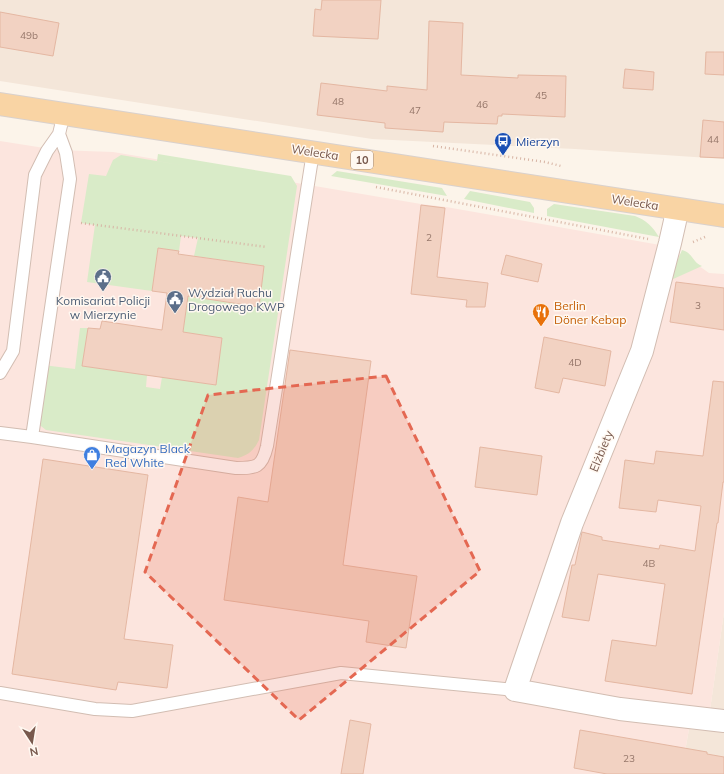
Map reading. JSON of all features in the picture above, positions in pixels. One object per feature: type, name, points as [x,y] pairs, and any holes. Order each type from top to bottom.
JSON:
[{"type":"main road","name":"Welecka","points":[[0,104],[724,216]]},
{"type":"street","name":"Elżbiety","points":[[515,690],[572,523],[642,351],[670,243],[676,209]]},
{"type":"street","points":[[515,690],[620,709],[724,721]]},
{"type":"lane","points":[[0,373],[13,351],[35,175],[47,151],[59,134],[64,113]]},
{"type":"lane","points":[[32,437],[34,415],[65,221],[70,179],[66,154],[59,134]]},
{"type":"lane","points":[[0,433],[236,468],[252,468],[259,464],[264,458],[267,446],[313,152]]},
{"type":"lane","points":[[0,693],[95,708],[132,711],[341,673],[515,690]]},
{"type":"path","points":[[375,187],[670,243]]},
{"type":"path","points":[[65,221],[267,247]]},
{"type":"path","points":[[692,243],[712,234]]},
{"type":"highlighted area","points":[[386,376],[480,571],[299,720],[145,572],[208,395]]},
{"type":"shaded area","points":[[0,0],[724,0],[724,159],[575,149],[372,139],[0,81]]},
{"type":"shaded area","points":[[0,141],[57,150],[113,152],[446,207],[660,245],[685,256],[709,273],[724,274],[724,612],[707,731],[689,729],[681,774],[0,774]]},
{"type":"shaded area","points":[[724,612],[724,774],[681,774],[689,729],[707,731]]},
{"type":"green space","points":[[158,154],[291,176],[297,186],[259,440],[251,452],[238,458],[46,430],[37,423],[43,365],[75,369],[80,328],[88,328],[82,366],[147,375],[146,387],[160,389],[162,377],[215,385],[222,338],[183,332],[188,296],[259,306],[264,266],[194,256],[198,238],[181,236],[179,251],[158,248],[152,291],[87,282],[95,225],[81,223],[89,174],[106,176],[113,160],[121,155],[192,167],[157,161]]},
{"type":"green space","points":[[337,171],[442,188],[447,196],[331,176]]},
{"type":"green space","points":[[470,191],[530,202],[534,208],[534,213],[464,199]]},
{"type":"green space","points":[[554,204],[635,216],[649,224],[659,237],[547,216],[547,209]]},
{"type":"green space","points":[[682,250],[688,253],[696,263],[702,266],[671,280],[672,273]]},
{"type":"building","points":[[322,0],[381,0],[378,39],[313,36],[315,9],[321,10]]},
{"type":"building","points":[[0,12],[59,23],[53,56],[0,47]]},
{"type":"building","points":[[429,21],[463,23],[461,75],[518,78],[518,75],[566,76],[565,117],[502,114],[502,116],[498,116],[497,124],[444,122],[443,132],[385,128],[385,123],[317,115],[321,83],[387,91],[387,86],[427,90]]},
{"type":"building","points":[[706,52],[724,52],[724,75],[705,74]]},
{"type":"building","points":[[625,69],[654,72],[653,90],[623,88]]},
{"type":"building","points":[[703,120],[724,122],[724,158],[700,157]]},
{"type":"building","points":[[421,205],[445,208],[437,277],[488,283],[485,307],[466,307],[467,300],[411,294]]},
{"type":"building","name":"Wydział Ruchu Drogowego KWP","points":[[158,248],[179,251],[178,254],[264,266],[259,307],[188,296],[183,332],[222,338],[216,385],[82,366],[88,328],[100,329],[102,321],[162,330],[167,293],[152,291]]},
{"type":"building","points":[[506,255],[542,264],[538,282],[501,274]]},
{"type":"building","points":[[676,282],[724,288],[724,330],[670,322]]},
{"type":"building","points":[[544,337],[611,351],[605,386],[563,378],[559,393],[535,388]]},
{"type":"building","points":[[290,350],[371,361],[343,565],[417,576],[406,648],[366,642],[369,621],[224,600],[238,497],[268,502]]},
{"type":"building","points":[[713,381],[724,382],[724,482],[692,694],[605,681],[612,640],[656,646],[665,584],[598,574],[589,621],[562,617],[572,565],[575,565],[582,532],[602,537],[602,540],[659,549],[660,545],[695,551],[701,506],[658,500],[656,512],[619,508],[625,460],[654,464],[656,451],[703,456]]},
{"type":"building","points":[[480,447],[542,456],[537,495],[475,487]]},
{"type":"building","points":[[43,459],[148,475],[124,639],[173,645],[167,688],[118,682],[116,690],[12,674]]},
{"type":"building","points":[[350,720],[371,724],[363,774],[341,774]]},
{"type":"building","points":[[580,730],[707,752],[707,754],[724,757],[724,774],[607,774],[574,768]]},
{"type":"place","name":"Mierzyn","points":[[503,156]]},
{"type":"place","name":"Komisariat Policji w Mierzynie","points":[[103,292]]},
{"type":"place","name":"Wydział Ruchu Drogowego KWP","points":[[175,314]]},
{"type":"place","name":"Berlin Döner Kebap","points":[[541,327]]},
{"type":"place","name":"Magazyn Black Red White","points":[[92,470]]}]
